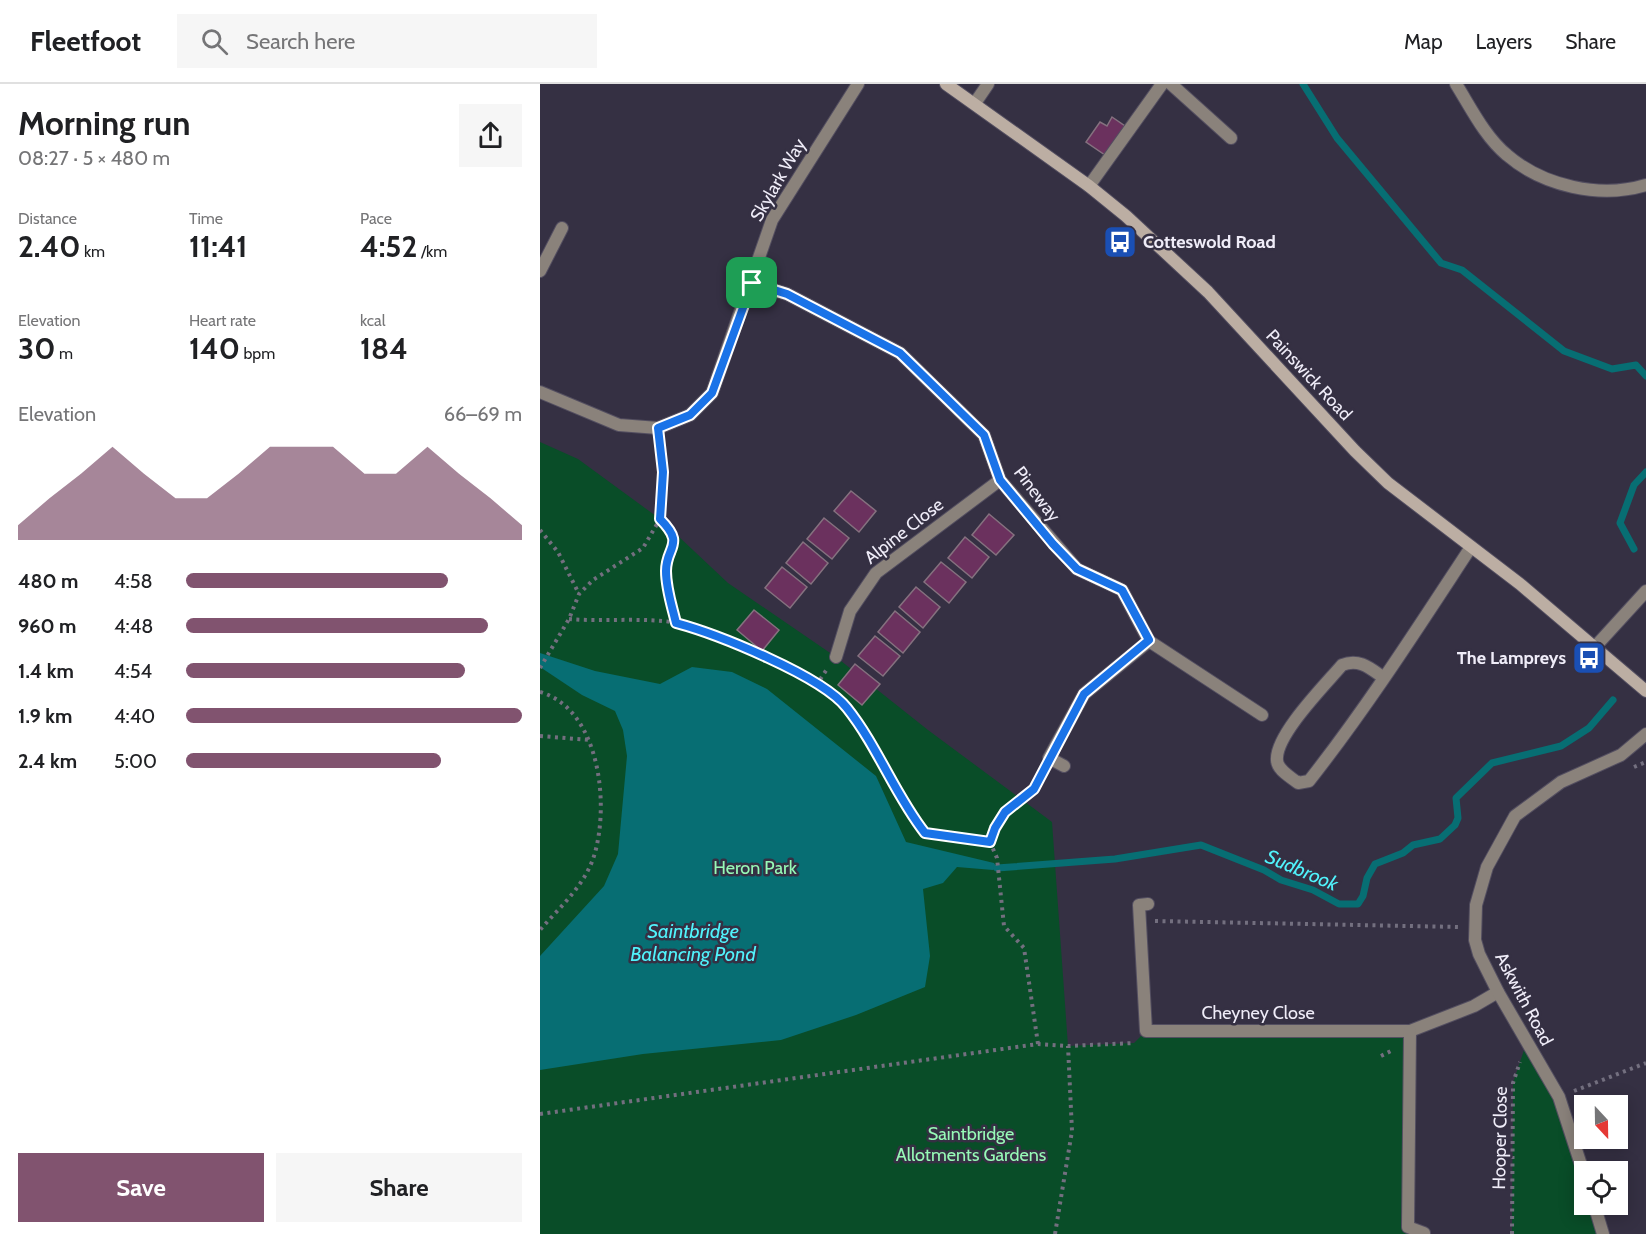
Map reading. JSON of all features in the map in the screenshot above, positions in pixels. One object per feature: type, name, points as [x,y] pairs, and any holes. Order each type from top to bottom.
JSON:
[{"type":"main road","name":"Painswick Road","points":[[946,84],[1089,186],[1208,292],[1355,451],[1388,483],[1520,584],[1646,691]]},
{"type":"street","name":"Skylark Way","points":[[540,392],[619,425],[658,428],[690,415],[712,393],[772,220],[858,84]]},
{"type":"street","points":[[975,103],[988,84]]},
{"type":"street","points":[[1089,186],[1162,84]]},
{"type":"street","points":[[1171,84],[1232,138]]},
{"type":"street","points":[[1456,84],[1480,123],[1506,155],[1533,173],[1557,184],[1594,190],[1646,186]]},
{"type":"street","points":[[540,271],[562,228]]},
{"type":"street","name":"Pineway","points":[[752,283],[787,294],[900,353],[984,435],[1000,480],[1077,569],[1122,590],[1149,640],[1262,715]]},
{"type":"street","name":"Alpine Close","points":[[836,657],[850,611],[876,573],[1000,480]]},
{"type":"street","points":[[1384,678],[1363,664],[1351,661],[1341,665],[1282,738],[1276,759],[1280,768],[1298,783],[1309,781],[1350,729],[1472,547]]},
{"type":"street","points":[[1594,648],[1646,591]]},
{"type":"street","points":[[1064,766],[1049,758],[1084,694],[1149,640]]},
{"type":"street","name":"Askwith Road","points":[[1580,1161],[1559,1097],[1498,992],[1475,940],[1476,904],[1487,867],[1515,816],[1561,782],[1621,755],[1646,734]]},
{"type":"street","points":[[1139,921],[1139,904],[1148,904]]},
{"type":"street","name":"Cheyney Close","points":[[1139,921],[1146,1031],[1410,1030],[1456,1014],[1498,992]]},
{"type":"street","points":[[1410,1030],[1408,1227],[1424,1233]]},
{"type":"street","points":[[1597,1215],[1603,1234]]},
{"type":"path","points":[[540,668],[569,619],[579,594],[593,580],[643,548],[660,519],[663,472],[658,428]]},
{"type":"path","points":[[660,519],[671,530],[674,548],[666,568],[668,592],[676,623]]},
{"type":"path","points":[[540,530],[558,552],[579,594]]},
{"type":"path","points":[[569,619],[676,623],[708,632],[773,661],[820,687],[846,706],[884,762],[915,820],[925,833],[990,842]]},
{"type":"path","points":[[540,692],[568,705],[591,740],[601,797],[595,855],[583,881],[540,930]]},
{"type":"path","points":[[540,736],[591,740]]},
{"type":"path","points":[[1038,1044],[1024,948],[1004,926],[997,876],[997,858],[990,842],[1005,812],[1034,789],[1049,758]]},
{"type":"path","points":[[1625,771],[1646,762]]},
{"type":"path","points":[[1139,921],[1464,927],[1475,940]]},
{"type":"path","points":[[1154,932],[1155,921]]},
{"type":"path","points":[[540,1114],[1038,1044],[1068,1047],[1134,1042]]},
{"type":"path","name":"Hooper Close","points":[[1512,1234],[1513,1083],[1527,1044]]},
{"type":"path","points":[[1055,1234],[1072,1131],[1068,1047]]},
{"type":"path","points":[[1565,1094],[1646,1063]]},
{"type":"green space","name":"Heron Park","points":[[540,442],[578,459],[660,519],[728,583],[836,657],[928,730],[1052,822],[1068,1046],[1134,1043],[1146,1031],[1410,1031],[1407,1234],[540,1234]]},
{"type":"green space","points":[[1526,1044],[1549,1082],[1574,1140],[1574,1149],[1576,1149],[1579,1161],[1574,1161],[1574,1215],[1597,1215],[1603,1234],[1512,1234],[1513,1083]]},
{"type":"water","name":"Saintbridge Balancing Pond","points":[[540,653],[595,671],[660,684],[692,667],[732,672],[767,689],[876,776],[906,842],[994,863],[997,868],[993,870],[957,867],[943,883],[923,889],[930,956],[925,987],[856,1015],[781,1040],[643,1054],[540,1070],[540,956],[604,886],[618,854],[627,756],[623,730],[615,711],[582,695],[540,667]]},
{"type":"building","points":[[1112,117],[1125,126],[1105,155],[1086,142],[1100,122],[1107,126]]},
{"type":"building","points":[[851,491],[876,511],[859,532],[834,511]]},
{"type":"building","points":[[989,514],[1014,535],[996,555],[972,535]]},
{"type":"building","points":[[824,518],[849,538],[832,559],[807,539]]},
{"type":"building","points":[[965,537],[989,557],[972,578],[948,558]]},
{"type":"building","points":[[803,542],[828,563],[811,584],[786,563]]},
{"type":"building","points":[[941,562],[966,582],[949,603],[924,582]]},
{"type":"building","points":[[782,567],[807,587],[790,608],[765,588]]},
{"type":"building","points":[[916,587],[940,607],[923,628],[899,607]]},
{"type":"building","points":[[754,610],[779,630],[762,651],[737,630]]},
{"type":"building","points":[[895,611],[920,632],[903,653],[878,632]]},
{"type":"building","points":[[875,636],[900,656],[883,676],[858,656]]},
{"type":"building","points":[[855,664],[880,684],[862,705],[838,685]]},
{"type":"waterway","points":[[1303,84],[1337,138],[1441,263],[1462,270],[1564,351],[1612,369],[1636,365],[1646,376]]},
{"type":"waterway","name":"Sudbrook","points":[[1634,549],[1620,523],[1634,485],[1646,472]]},
{"type":"waterway","name":"Sudbrook","points":[[997,868],[1115,859],[1201,845],[1264,870],[1281,880],[1313,890],[1339,904],[1358,904],[1363,896],[1367,878],[1375,864],[1403,853],[1413,845],[1440,839],[1455,825],[1458,818],[1456,798],[1492,763],[1561,746],[1589,728],[1613,700]]},
{"type":"place","name":"Cotteswold Road","points":[[1120,242]]},
{"type":"place","name":"The Lampreys","points":[[1589,658]]},
{"type":"route","points":[[752,283],[787,294],[900,353],[984,435],[1000,480],[1053,544],[1077,569],[1122,590],[1149,640],[1084,694],[1034,789],[1017,805],[1005,812],[990,842],[925,833],[915,820],[884,762],[846,706],[820,687],[773,661],[708,632],[676,623],[668,592],[666,568],[674,548],[671,530],[660,519],[663,472],[658,428],[690,415],[712,393],[752,283]]},
{"type":"park label","name":"Saintbridge Allotments Gardens","points":[[971,1144]]}]
